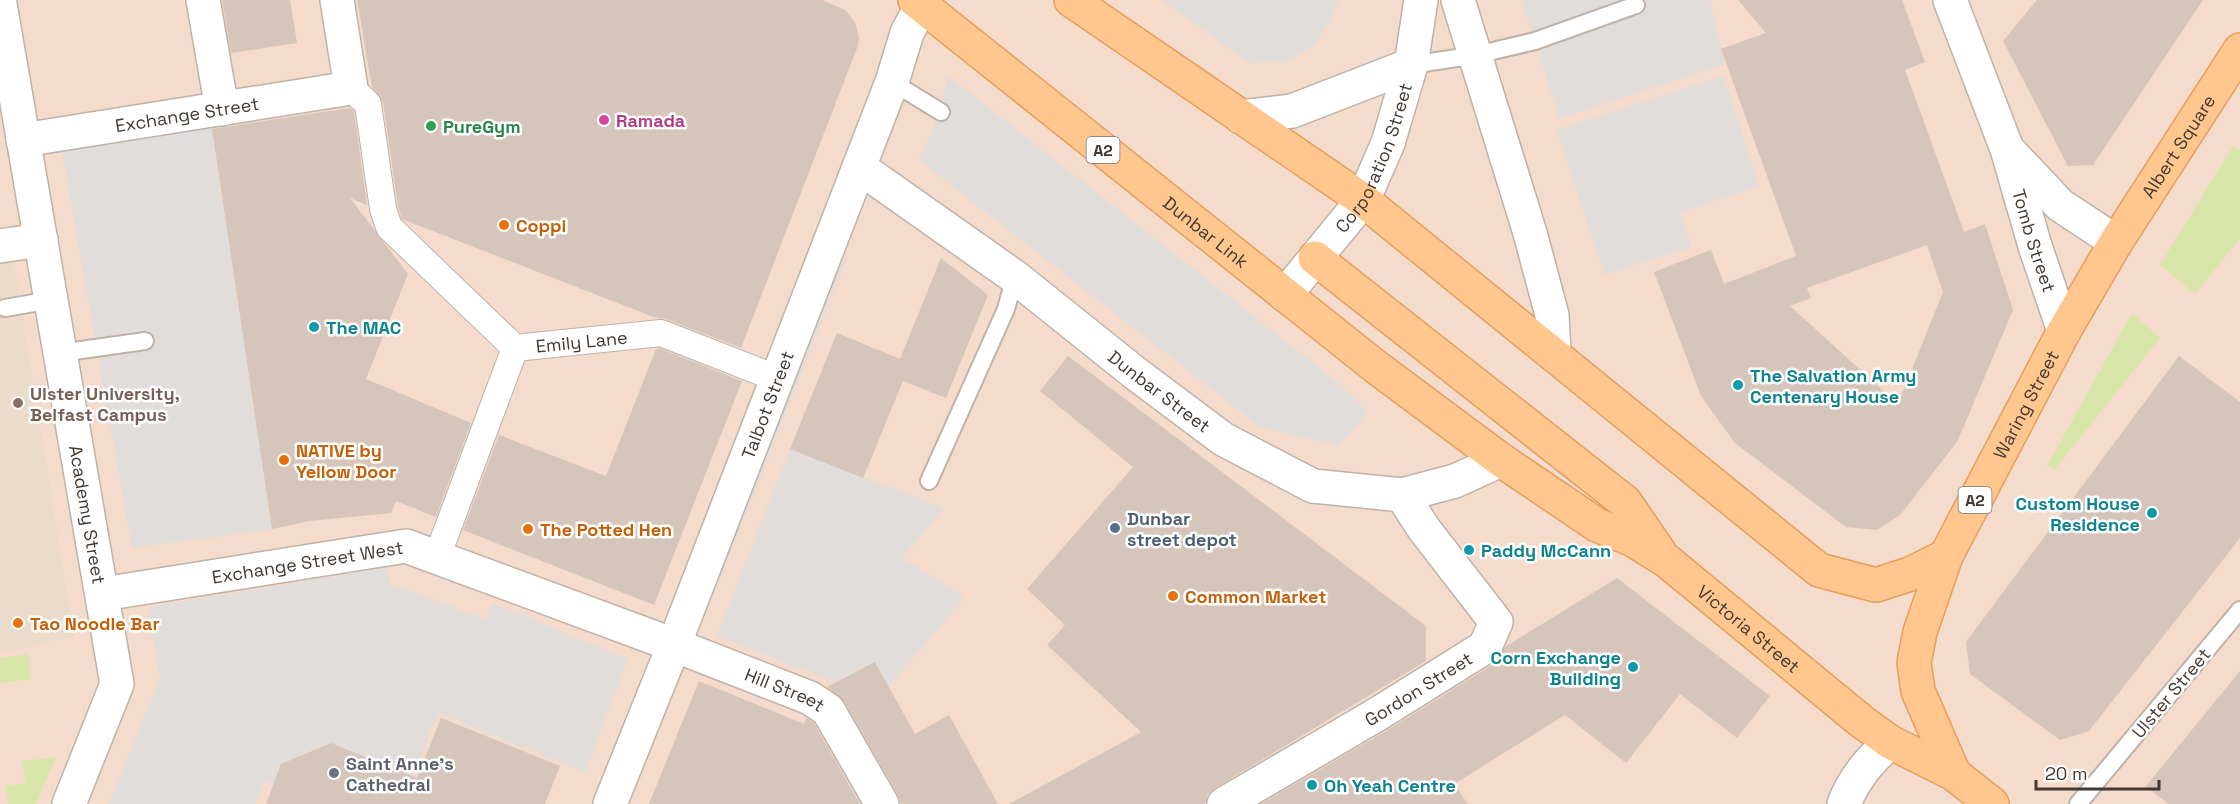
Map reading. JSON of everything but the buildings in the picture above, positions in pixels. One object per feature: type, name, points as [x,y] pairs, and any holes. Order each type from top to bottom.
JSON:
[{"type":"main road","points":[[1071,0],[1363,200],[1819,570],[1876,585],[1910,574],[1946,556]]},
{"type":"main road","name":"Dunbar Link","points":[[919,2],[1376,367],[1501,460]]},
{"type":"main road","name":"Albert Square","points":[[2116,242],[2240,50]]},
{"type":"main road","name":"Waring Street","points":[[1954,774],[1918,691],[1914,663],[1920,632],[1946,556],[2064,331],[2116,242]]},
{"type":"main road","points":[[1315,258],[1625,502],[1666,561]]},
{"type":"main road","name":"Victoria Street","points":[[1501,460],[1597,525],[1633,540],[1666,561],[1861,721],[1890,742],[1954,774],[1992,804]]},
{"type":"street","points":[[203,0],[222,109]]},
{"type":"street","points":[[337,0],[351,88]]},
{"type":"street","name":"Corporation Street","points":[[1285,294],[1363,200],[1388,143],[1411,64],[1421,0]]},
{"type":"street","points":[[1458,0],[1530,233],[1552,315],[1554,353]]},
{"type":"street","name":"Tomb Street","points":[[1950,0],[2007,149],[2035,246],[2064,331]]},
{"type":"street","name":"Talbot Street","points":[[610,804],[892,82],[919,2]]},
{"type":"street","name":"Academy Street","points":[[0,4],[117,684],[69,804]]},
{"type":"street","points":[[1242,117],[1292,111],[1411,64]]},
{"type":"street","name":"Exchange Street","points":[[23,140],[351,88]]},
{"type":"street","name":"Emily Lane","points":[[351,88],[368,104],[383,208],[389,227],[515,348],[661,333],[776,378]]},
{"type":"street","name":"Tomb Street","points":[[2007,149],[2060,205],[2116,242]]},
{"type":"street","name":"Dunbar Street","points":[[859,167],[1015,278],[1223,439],[1313,486],[1402,495],[1455,481],[1501,460]]},
{"type":"street","points":[[0,246],[41,240]]},
{"type":"street","points":[[437,557],[515,348]]},
{"type":"street","name":"Gordon Street","points":[[1224,804],[1488,651],[1496,622],[1424,529],[1402,495]]},
{"type":"street","name":"Exchange Street West","points":[[103,594],[406,546],[674,645]]},
{"type":"street","name":"Hill Street","points":[[674,645],[810,698],[828,710],[882,804]]},
{"type":"street","points":[[1844,804],[1851,786],[1870,760],[1890,742]]},
{"type":"lane","points":[[1411,64],[1476,55],[1535,40],[1636,5]]},
{"type":"lane","points":[[892,82],[941,112]]},
{"type":"lane","points":[[929,481],[1006,309],[1015,278]]},
{"type":"lane","points":[[5,308],[51,300]]},
{"type":"lane","points":[[60,353],[145,341]]},
{"type":"lane","name":"Ulster Street","points":[[2078,804],[2240,610]]},
{"type":"shaded area","points":[[0,0],[2240,0],[2240,804],[0,804]]},
{"type":"shaded area","points":[[1162,0],[1339,0],[1331,20],[1315,44],[1289,61],[1249,63]]},
{"type":"shaded area","points":[[1522,0],[1710,0],[1725,64],[1559,118]]},
{"type":"shaded area","points":[[947,75],[1336,381],[1368,412],[1339,446],[1260,427],[919,160],[941,112]]},
{"type":"shaded area","points":[[1724,76],[1759,187],[1680,212],[1691,247],[1604,275],[1557,130]]},
{"type":"shaded area","points":[[211,126],[272,529],[132,548],[62,151]]},
{"type":"shaded area","name":"Ulster University, Belfast Campus","points":[[8,227],[74,637],[0,652],[0,228]]},
{"type":"shaded area","points":[[836,253],[847,257],[709,608],[697,603]]},
{"type":"shaded area","points":[[790,449],[944,508],[902,558],[965,597],[889,686],[875,662],[836,683],[717,636]]},
{"type":"shaded area","name":"Saint Anne's Cathedral","points":[[387,568],[390,584],[486,619],[493,603],[628,659],[585,772],[438,713],[412,776],[330,743],[281,764],[273,784],[265,781],[255,804],[109,804],[160,678],[148,607]]},
{"type":"green space","points":[[2233,146],[2240,152],[2240,238],[2195,294],[2160,265]]},
{"type":"green space","points":[[2132,313],[2160,338],[2055,469],[2047,466]]},
{"type":"green space","points":[[28,654],[31,679],[0,683],[0,658]]},
{"type":"green space","points":[[56,757],[36,804],[8,804],[6,786],[26,783],[22,761]]},
{"type":"place","name":"Ramada","points":[[604,120]]},
{"type":"place","name":"PureGym","points":[[431,126]]},
{"type":"place","name":"Coppi","points":[[504,225]]},
{"type":"place","name":"The MAC","points":[[314,327]]},
{"type":"place","name":"The Salvation Army Centenary House","points":[[1738,385]]},
{"type":"place","name":"Ulster University, Belfast Campus","points":[[18,403]]},
{"type":"place","name":"NATIVE by Yellow Door","points":[[284,460]]},
{"type":"place","name":"Custom House Residence","points":[[2152,513]]},
{"type":"place","name":"Dunbar street depot","points":[[1115,528]]},
{"type":"place","name":"The Potted Hen","points":[[528,529]]},
{"type":"place","name":"Paddy McCann","points":[[1469,550]]},
{"type":"place","name":"Common Market","points":[[1173,596]]},
{"type":"place","name":"Tao Noodle Bar","points":[[18,623]]},
{"type":"place","name":"Corn Exchange Building","points":[[1633,667]]},
{"type":"place","name":"Saint Anne's Cathedral","points":[[334,773]]},
{"type":"place","name":"Oh Yeah Centre","points":[[1312,785]]}]
